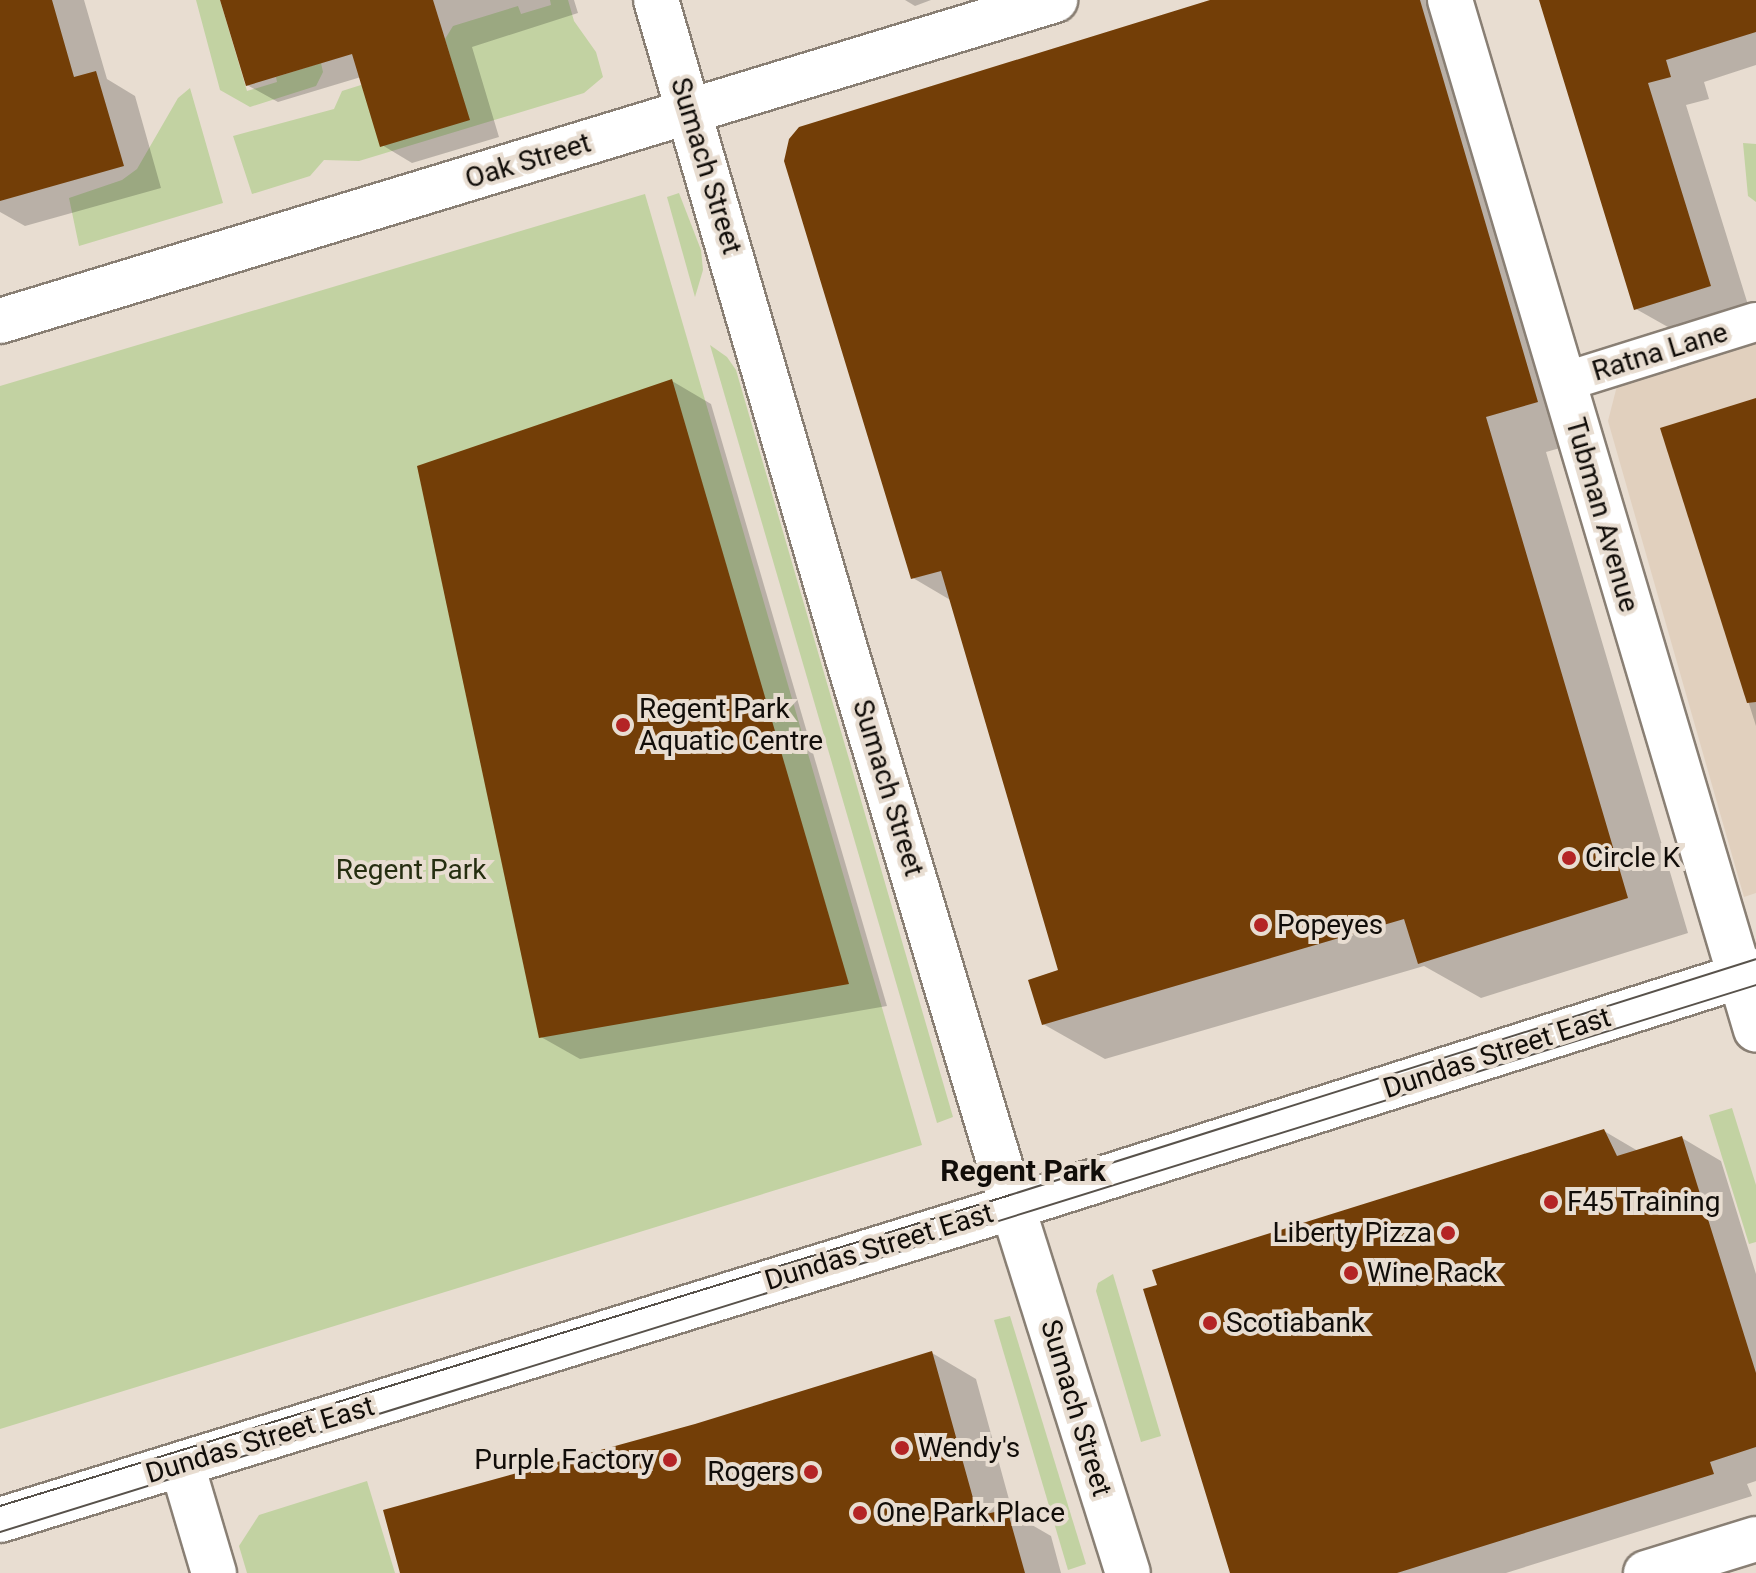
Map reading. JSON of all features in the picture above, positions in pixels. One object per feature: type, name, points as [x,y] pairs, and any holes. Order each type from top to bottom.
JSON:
[{"type":"street","name":"Sumach Street","points":[[656,0],[846,652],[1013,1207],[1128,1573]]},
{"type":"street","name":"Oak Street","points":[[0,321],[1055,0]]},
{"type":"street","name":"Tubman Avenue","points":[[1450,0],[1564,382],[1747,973],[1756,1030]]},
{"type":"street","name":"Ratna Lane","points":[[1564,382],[1756,322]]},
{"type":"street","name":"Dundas Street East","points":[[0,1520],[1013,1207],[1747,973]]},
{"type":"street","points":[[182,1465],[214,1573]]},
{"type":"street","points":[[1646,1573],[1756,1539]]},
{"type":"shaded area","points":[[1756,336],[1756,893],[1744,897],[1608,421],[1619,378]]},
{"type":"green space","points":[[196,0],[220,0],[247,91],[277,82],[276,77],[321,63],[323,72],[316,86],[250,107],[220,90]]},
{"type":"green space","points":[[550,0],[568,0],[574,21],[596,52],[603,77],[584,93],[359,161],[324,160],[310,176],[252,194],[233,136],[334,109],[342,91],[361,85],[469,119],[445,39],[453,26],[518,6],[521,14],[551,5]]},
{"type":"green space","points":[[190,88],[223,203],[79,246],[69,198],[122,180],[137,169],[178,98]]},
{"type":"green space","points":[[1743,143],[1756,144],[1756,202],[1748,196]]},
{"type":"green space","points":[[679,193],[701,250],[703,270],[695,297],[667,197]]},
{"type":"green space","name":"Regent Park","points":[[645,194],[922,1145],[0,1429],[0,386]]},
{"type":"green space","points":[[710,345],[727,357],[736,370],[953,1117],[937,1123]]},
{"type":"green space","points":[[1732,1108],[1756,1185],[1756,1242],[1749,1244],[1709,1115]]},
{"type":"green space","points":[[1113,1274],[1161,1436],[1141,1442],[1096,1291],[1098,1283]]},
{"type":"green space","points":[[1010,1316],[1086,1564],[1068,1570],[994,1320]]},
{"type":"green space","points":[[367,1481],[395,1573],[247,1573],[239,1546],[259,1515]]},
{"type":"building","points":[[0,0],[52,0],[74,77],[96,71],[124,166],[0,201]]},
{"type":"building","points":[[220,0],[433,0],[470,120],[380,147],[352,54],[246,86]]},
{"type":"building","points":[[1210,0],[1420,0],[1538,402],[1486,417],[1628,898],[1418,964],[1404,919],[1042,1025],[1028,980],[1058,970],[941,571],[911,579],[784,161],[789,139],[799,127]]},
{"type":"building","points":[[1539,0],[1756,0],[1756,32],[1666,60],[1671,77],[1648,83],[1711,286],[1634,310]]},
{"type":"building","name":"Regent Park Aquatic Centre","points":[[672,379],[849,984],[539,1038],[417,466]]},
{"type":"building","points":[[1756,398],[1756,702],[1747,703],[1660,428]]},
{"type":"building","points":[[1604,1129],[1617,1156],[1682,1136],[1756,1373],[1756,1447],[1710,1462],[1714,1474],[1397,1573],[1230,1573],[1143,1289],[1157,1285],[1152,1270]]},
{"type":"building","points":[[932,1351],[978,1516],[1007,1509],[1025,1573],[400,1573],[383,1510],[695,1424]]},
{"type":"tram line","points":[[0,1506],[1010,1195],[1756,959]]},
{"type":"tram line","points":[[0,1532],[1756,985]]},
{"type":"place","name":"Regent Park Aquatic Centre","points":[[623,725]]},
{"type":"place","name":"Circle K","points":[[1569,858]]},
{"type":"place","name":"Popeyes","points":[[1261,925]]},
{"type":"place","name":"F45 Training","points":[[1551,1202]]},
{"type":"place","name":"Liberty Pizza","points":[[1448,1233]]},
{"type":"place","name":"Wine Rack","points":[[1351,1273]]},
{"type":"place","name":"Scotiabank","points":[[1210,1323]]},
{"type":"place","name":"Wendy's","points":[[902,1448]]},
{"type":"place","name":"Purple Factory","points":[[670,1460]]},
{"type":"place","name":"Rogers","points":[[811,1472]]},
{"type":"place","name":"One Park Place","points":[[860,1513]]},
{"type":"district","name":"Regent Park","points":[[1023,1171]]}]
